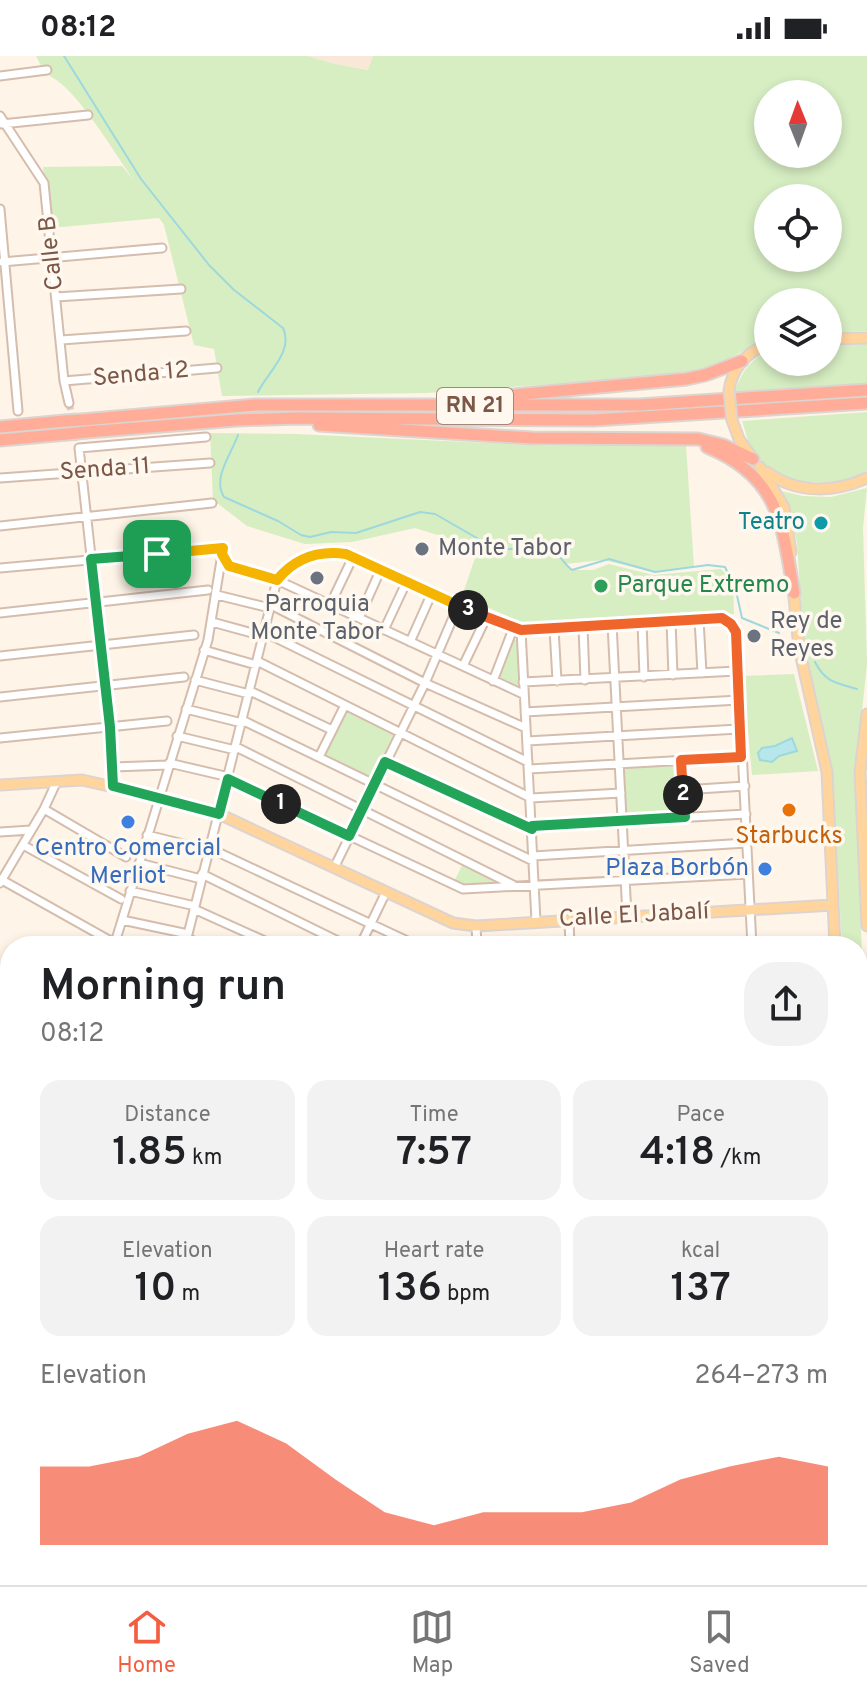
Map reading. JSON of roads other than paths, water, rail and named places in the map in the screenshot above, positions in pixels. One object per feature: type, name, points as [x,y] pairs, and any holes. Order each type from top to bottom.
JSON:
[{"type":"highway","points":[[305,405],[496,398],[686,379],[742,361]]},
{"type":"highway","name":"RN 21","points":[[0,440],[66,428],[82,420],[207,408],[625,405],[867,390]]},
{"type":"highway","name":"RN 21","points":[[0,427],[66,428],[86,432],[297,418],[593,420],[867,403]]},
{"type":"highway","points":[[252,420],[532,438],[712,441],[757,463]]},
{"type":"highway","points":[[664,439],[712,448],[733,459],[755,477],[770,497],[781,521],[794,593]]},
{"type":"main road","points":[[842,339],[867,338]]},
{"type":"main road","points":[[754,350],[742,361],[732,378],[729,390],[732,420],[739,439],[778,495],[786,516],[799,648],[827,772],[835,936]]},
{"type":"main road","points":[[757,463],[780,480],[810,488],[844,487],[867,478]]},
{"type":"main road","points":[[867,714],[860,772],[867,926]]},
{"type":"main road","name":"Calle El Jabalí","points":[[0,785],[82,780],[219,814],[453,923],[476,926],[833,905]]},
{"type":"street","points":[[0,76],[47,70]]},
{"type":"street","points":[[2,121],[88,115]]},
{"type":"street","name":"Calle B","points":[[2,121],[44,183],[64,381],[69,403]]},
{"type":"street","points":[[0,209],[2,262],[18,411]]},
{"type":"street","points":[[2,262],[162,248]]},
{"type":"street","points":[[56,297],[181,289]]},
{"type":"street","points":[[61,340],[186,331]]},
{"type":"street","name":"Senda 12","points":[[64,381],[217,368]]},
{"type":"street","points":[[113,786],[106,684],[99,646],[79,448],[206,437]]},
{"type":"street","name":"Senda 11","points":[[0,478],[210,463]]},
{"type":"street","points":[[0,526],[212,503]]},
{"type":"street","points":[[0,568],[223,551]]},
{"type":"street","points":[[223,551],[229,566],[277,580],[523,694]]},
{"type":"street","points":[[115,936],[212,622],[223,551]]},
{"type":"street","points":[[188,936],[277,580],[302,559],[332,552],[353,557],[431,595],[517,629],[725,618],[736,632],[752,936]]},
{"type":"street","points":[[330,605],[353,557]]},
{"type":"street","points":[[359,618],[380,571]]},
{"type":"street","points":[[384,630],[406,583]]},
{"type":"street","points":[[0,613],[208,590]]},
{"type":"street","points":[[217,595],[270,606],[425,683],[526,728]]},
{"type":"street","points":[[410,642],[431,595]]},
{"type":"street","points":[[334,868],[425,683],[458,606]]},
{"type":"street","points":[[463,666],[486,618]]},
{"type":"street","points":[[699,619],[702,673]]},
{"type":"street","points":[[671,621],[673,675]]},
{"type":"street","points":[[212,622],[264,634],[528,766],[741,757]]},
{"type":"street","points":[[642,622],[644,677]]},
{"type":"street","points":[[612,624],[627,916]]},
{"type":"street","points":[[583,626],[585,680]]},
{"type":"street","points":[[554,628],[557,681]]},
{"type":"street","points":[[493,681],[517,629]]},
{"type":"street","points":[[517,629],[531,798],[536,921]]},
{"type":"street","points":[[0,656],[194,635]]},
{"type":"street","points":[[204,650],[256,663],[531,798],[621,793]]},
{"type":"street","points":[[523,682],[737,671]]},
{"type":"street","points":[[0,697],[184,677]]},
{"type":"street","points":[[195,680],[249,692],[332,730]]},
{"type":"street","points":[[525,712],[739,700]]},
{"type":"street","points":[[319,757],[345,705]]},
{"type":"street","points":[[186,709],[242,722],[533,858],[747,843]]},
{"type":"street","points":[[0,738],[167,721]]},
{"type":"street","points":[[527,741],[739,729]]},
{"type":"street","points":[[177,736],[236,748],[514,886]]},
{"type":"street","points":[[681,760],[685,817]]},
{"type":"street","points":[[385,762],[532,827],[746,814]]},
{"type":"street","points":[[113,767],[168,764],[228,778],[463,889],[748,874]]},
{"type":"street","points":[[57,781],[44,809],[2,877],[100,936]]},
{"type":"street","points":[[683,790],[745,786]]},
{"type":"street","points":[[44,809],[126,857]]},
{"type":"street","points":[[0,832],[31,830]]},
{"type":"street","points":[[147,835],[208,849],[398,936]]},
{"type":"street","points":[[23,845],[121,899]]},
{"type":"street","points":[[139,863],[202,877],[327,936]]},
{"type":"street","points":[[130,891],[194,908],[254,936]]},
{"type":"street","points":[[365,936],[386,892]]},
{"type":"street","points":[[122,920],[177,936]]},
{"type":"street","points":[[569,920],[570,936]]},
{"type":"street","points":[[476,926],[476,936]]},
{"type":"water","points":[[792,738],[797,751],[779,756],[772,762],[760,760],[758,753],[762,748]]},
{"type":"waterway","points":[[64,56],[141,179],[209,265],[234,290],[283,328],[283,353],[258,392]]},
{"type":"waterway","points":[[238,435],[221,474],[224,497],[301,535],[356,533],[420,512],[435,514],[496,549],[513,549],[545,541],[572,570],[609,559],[655,572],[708,565],[725,567],[736,591],[742,618],[779,633]]},
{"type":"waterway","points":[[815,662],[827,678],[857,689]]},
{"type":"tunnel","points":[[69,403],[79,448]]},
{"type":"place","name":"Teatro","points":[[821,523]]},
{"type":"place","name":"Monte Tabor","points":[[422,549]]},
{"type":"place","name":"Parroquia Monte Tabor","points":[[317,578]]},
{"type":"place","name":"Parque Extremo","points":[[601,586]]},
{"type":"place","name":"Rey de Reyes","points":[[754,636]]},
{"type":"place","name":"Starbucks","points":[[789,810]]},
{"type":"place","name":"Centro Comercial Merliot","points":[[128,822]]},
{"type":"place","name":"Plaza Borbón","points":[[765,869]]}]
